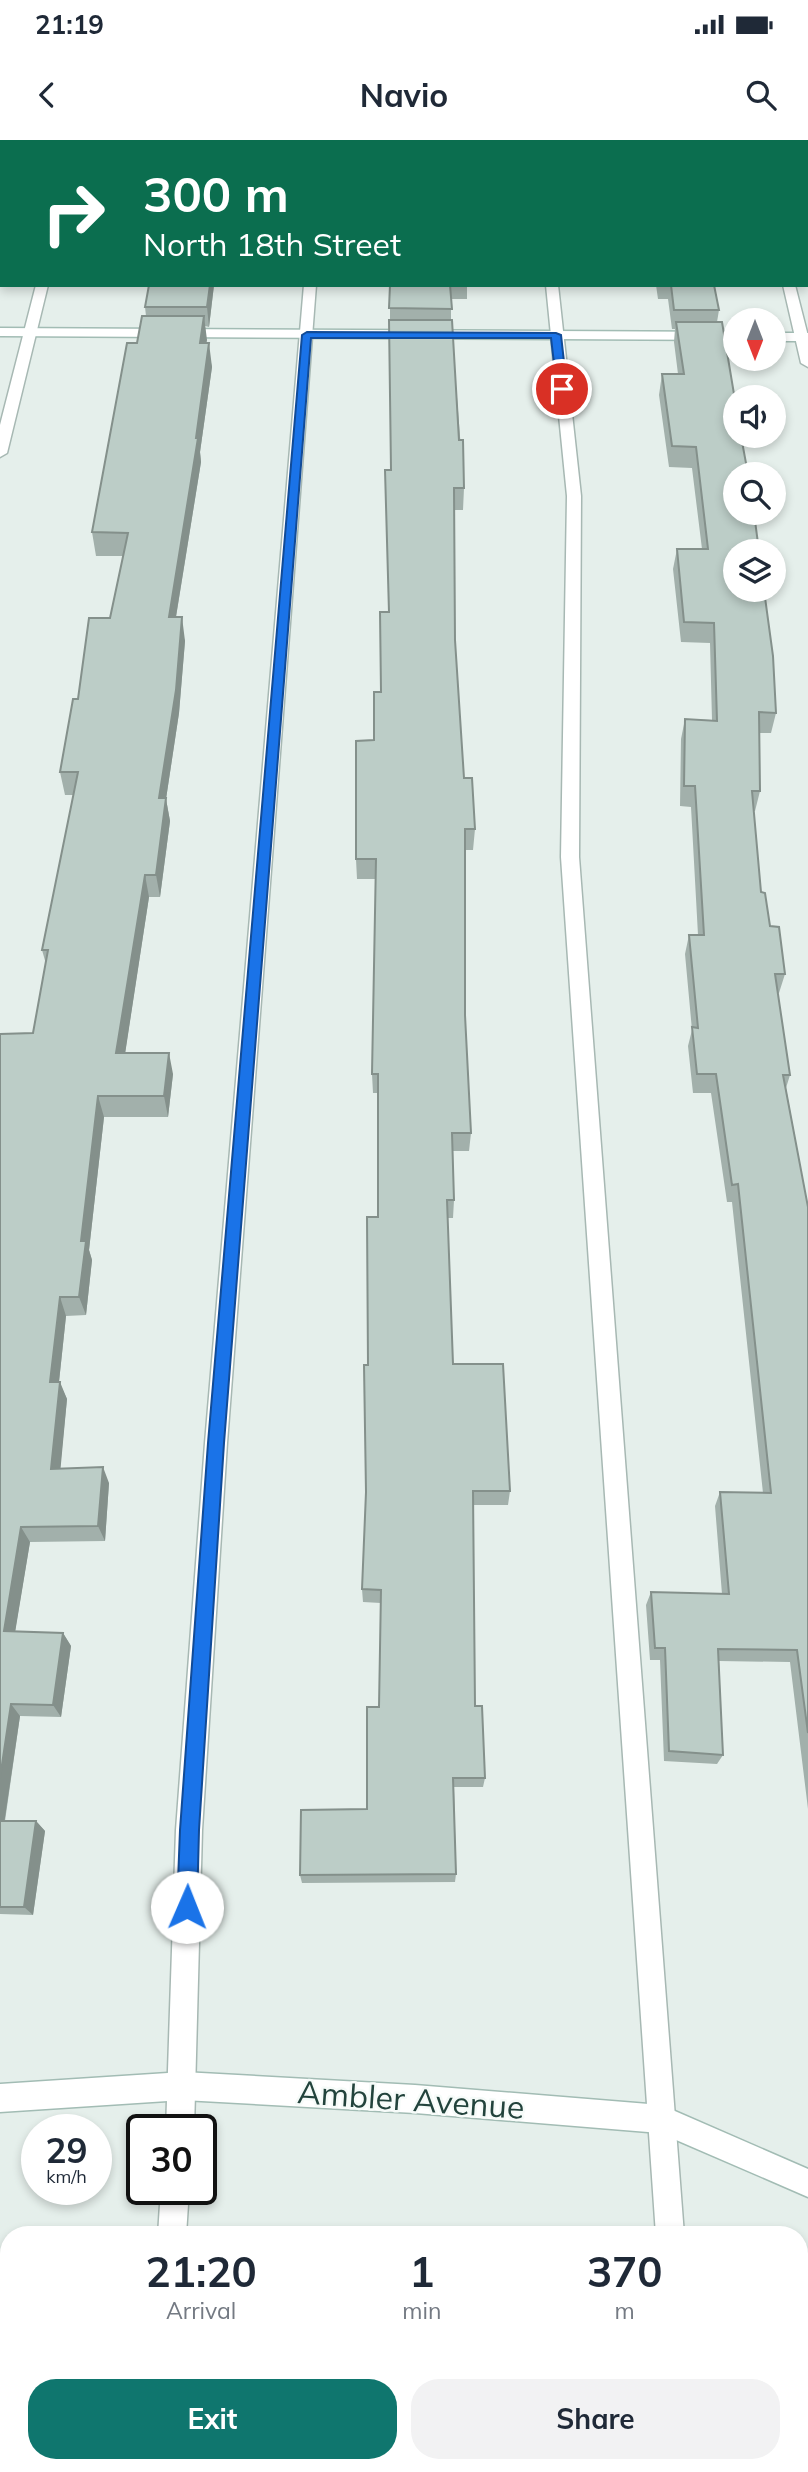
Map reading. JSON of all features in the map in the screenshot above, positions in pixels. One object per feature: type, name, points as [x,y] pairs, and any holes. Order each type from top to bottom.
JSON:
[{"type":"street","points":[[0,453],[42,287]]},
{"type":"street","points":[[181,2114],[189,1830],[216,1443],[310,287]]},
{"type":"street","points":[[552,287],[574,496],[570,857],[669,2226]]},
{"type":"street","points":[[790,287],[805,337],[808,363]]},
{"type":"street","points":[[0,332],[723,336]]},
{"type":"street","points":[[786,337],[805,337]]},
{"type":"street","name":"Ambler Avenue","points":[[0,2098],[183,2087],[415,2099],[661,2119],[808,2183]]},
{"type":"street","points":[[173,2226],[174,2205]]},
{"type":"building","points":[[149,287],[210,287],[207,307],[145,307]]},
{"type":"building","points":[[390,287],[450,287],[452,309],[389,308]]},
{"type":"building","points":[[671,287],[714,287],[719,310],[674,310]]},
{"type":"building","points":[[142,316],[204,316],[200,343],[209,343],[198,438],[169,617],[182,617],[176,690],[159,798],[166,798],[156,875],[145,875],[116,1053],[169,1053],[164,1096],[98,1096],[81,1241],[86,1241],[79,1297],[60,1297],[50,1382],[60,1382],[51,1469],[103,1467],[98,1526],[21,1527],[4,1631],[63,1633],[53,1705],[11,1704],[0,1778],[0,1034],[33,1033],[48,950],[42,950],[78,772],[60,772],[73,699],[78,699],[89,618],[110,618],[128,533],[92,532],[127,343],[137,343]]},
{"type":"building","points":[[389,320],[452,320],[459,440],[463,440],[464,488],[454,488],[455,640],[464,778],[472,778],[475,829],[465,829],[465,1015],[471,1133],[452,1133],[454,1200],[447,1200],[453,1364],[503,1364],[510,1491],[473,1491],[475,1706],[482,1706],[485,1778],[453,1778],[456,1874],[300,1875],[301,1810],[367,1809],[367,1707],[379,1707],[381,1590],[362,1589],[366,1492],[364,1365],[368,1365],[367,1217],[378,1217],[378,1074],[372,1074],[376,859],[356,859],[356,741],[374,740],[374,692],[381,692],[380,612],[389,612],[385,470],[391,470]]},
{"type":"building","points":[[676,322],[722,322],[723,371],[730,371],[732,385],[723,385],[723,448],[743,448],[746,462],[723,462],[723,525],[756,525],[757,539],[723,539],[723,602],[766,602],[773,656],[776,713],[759,712],[760,791],[752,791],[761,892],[765,893],[770,926],[779,927],[785,974],[775,974],[790,1075],[783,1075],[808,1207],[808,1733],[797,1650],[718,1649],[723,1755],[669,1751],[665,1648],[655,1648],[651,1592],[729,1594],[720,1492],[771,1493],[738,1184],[732,1185],[716,1074],[697,1074],[692,1027],[698,1028],[689,935],[704,935],[695,786],[684,786],[685,719],[717,721],[714,623],[684,622],[677,549],[708,549],[696,447],[672,446],[662,374],[684,374]]},
{"type":"building","points":[[0,1821],[36,1821],[24,1907],[0,1907]]},
{"type":"route","points":[[187,1907],[189,1830],[216,1443],[307,335],[556,335],[562,389]]}]
